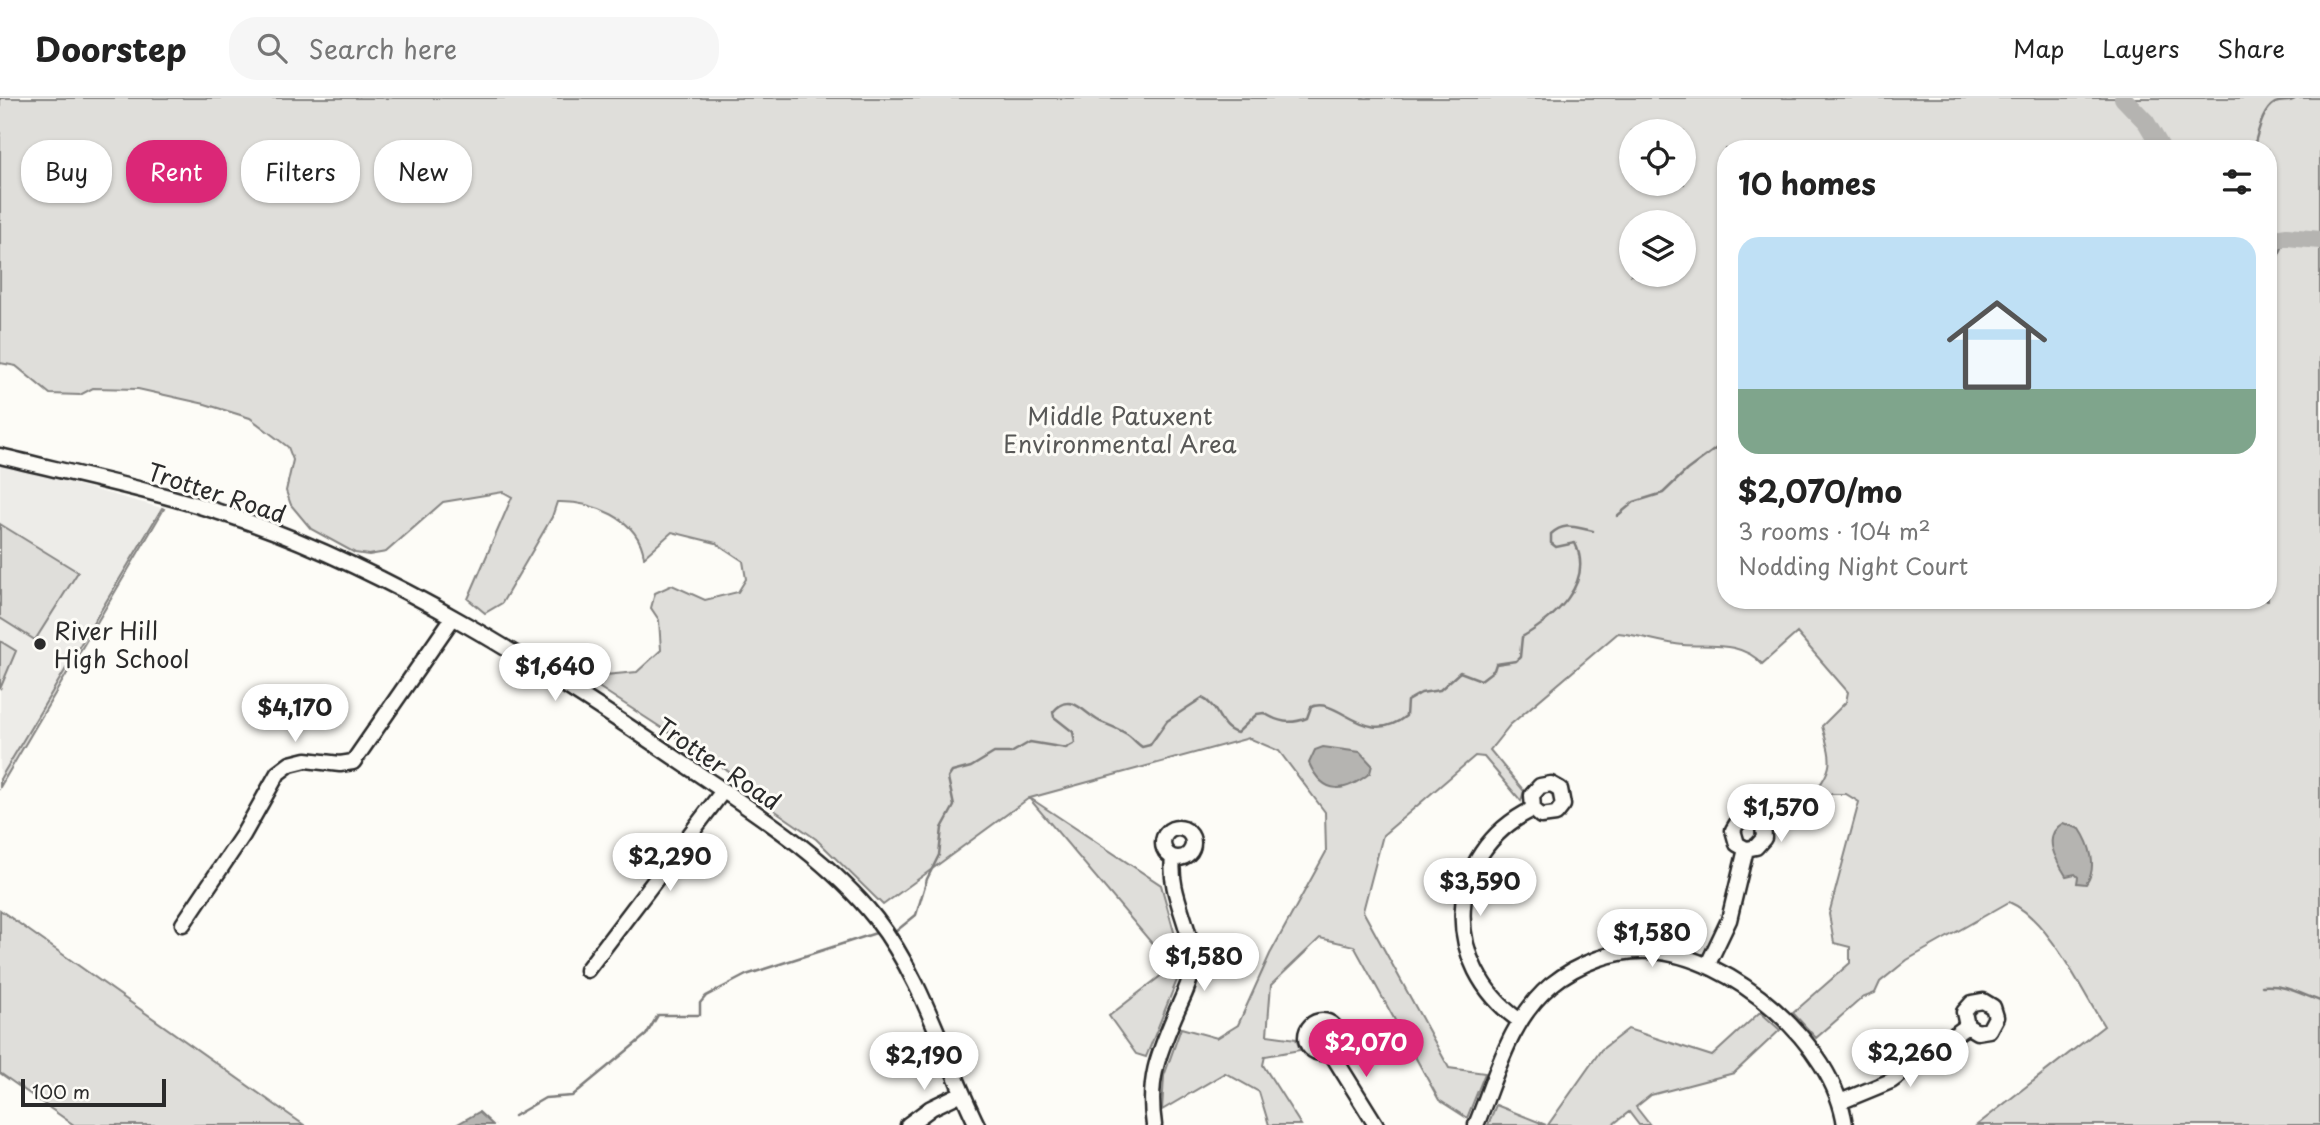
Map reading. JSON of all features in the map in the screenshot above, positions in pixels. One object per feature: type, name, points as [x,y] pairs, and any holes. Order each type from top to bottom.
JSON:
[{"type":"street","name":"Trotter Road","points":[[0,456],[180,500],[236,517],[333,556],[452,619],[723,791],[819,862],[875,918],[913,981],[977,1125]]},
{"type":"street","points":[[183,924],[243,835],[278,773],[290,764],[306,760],[340,764],[353,762],[452,619]]},
{"type":"street","points":[[587,970],[723,791]]},
{"type":"street","points":[[1520,1021],[1492,999],[1472,968],[1465,950],[1462,911],[1465,892],[1478,859],[1499,831],[1533,809]]},
{"type":"street","points":[[1707,965],[1729,920],[1746,849]]},
{"type":"street","points":[[1154,1125],[1150,1097],[1154,1066],[1192,972],[1191,949],[1171,880],[1172,858]]},
{"type":"street","points":[[1476,1125],[1520,1021],[1551,986],[1598,959],[1650,951],[1707,965],[1750,990],[1784,1020],[1816,1058],[1840,1102],[1845,1125]]},
{"type":"street","points":[[1840,1102],[1891,1081],[1967,1026]]},
{"type":"street","points":[[1330,1051],[1376,1125]]},
{"type":"street","points":[[908,1125],[930,1108],[962,1093]]},
{"type":"shaded area","name":"River Hill High School","points":[[0,464],[162,508],[0,779]]},
{"type":"shaded area","points":[[1323,747],[1360,752],[1372,765],[1370,773],[1344,787],[1336,788],[1321,782],[1309,763],[1315,750]]},
{"type":"shaded area","points":[[2063,823],[2080,829],[2087,842],[2092,871],[2086,884],[2077,883],[2078,877],[2075,874],[2066,876],[2055,856],[2052,848],[2053,835],[2056,828]]},
{"type":"shaded area","points":[[479,1112],[493,1125],[456,1125]]},
{"type":"green space","name":"Middle Patuxent Environmental Area","points":[[0,98],[2320,98],[2320,1125],[1977,1125],[2104,1026],[2050,939],[2023,910],[2009,902],[1907,960],[1880,982],[1875,993],[1862,998],[1816,1038],[1793,1013],[1850,963],[1850,947],[1834,943],[1829,914],[1859,802],[1846,794],[1813,794],[1825,776],[1829,762],[1822,726],[1846,702],[1848,692],[1797,633],[1762,664],[1735,648],[1675,644],[1618,633],[1510,725],[1490,750],[1524,791],[1521,801],[1484,757],[1475,756],[1383,835],[1363,911],[1449,1068],[1485,1073],[1467,1118],[1439,1100],[1354,946],[1320,938],[1271,985],[1267,1035],[1296,1039],[1300,1050],[1265,1056],[1263,1065],[1301,1125],[1269,1125],[1259,1092],[1225,1073],[1162,1110],[1164,1076],[1181,1028],[1217,1038],[1238,1025],[1270,954],[1326,852],[1325,812],[1279,751],[1249,738],[1030,798],[1161,885],[1181,957],[1181,970],[1146,1057],[1136,1054],[1109,1016],[1172,967],[1029,798],[883,905],[816,839],[748,792],[751,786],[594,684],[605,675],[637,672],[661,650],[659,620],[651,608],[655,593],[672,585],[705,600],[738,592],[746,579],[743,561],[716,543],[672,532],[644,557],[633,532],[612,514],[585,505],[557,502],[552,517],[502,603],[485,613],[468,599],[512,497],[503,492],[443,502],[386,552],[369,555],[355,553],[311,529],[291,505],[286,491],[293,460],[288,447],[250,418],[205,404],[138,389],[93,388],[80,395],[50,394],[16,366],[0,363]]},
{"type":"green space","points":[[162,508],[164,509],[0,787],[0,779]]},
{"type":"green space","points":[[0,524],[78,572],[35,640],[0,618]]},
{"type":"green space","points":[[0,641],[16,651],[0,689]]},
{"type":"green space","points":[[0,910],[304,1125],[74,1125],[0,1073]]},
{"type":"green space","points":[[1760,1012],[1780,1030],[1734,1073],[1651,1095],[1636,1107],[1650,1125],[1639,1125],[1629,1112],[1612,1125],[1548,1125],[1601,1050],[1628,1029],[1712,1056]]},
{"type":"green space","points":[[1496,1105],[1546,1125],[1488,1125]]},
{"type":"waterway","points":[[2123,98],[2146,122],[2157,140]]},
{"type":"waterway","points":[[2256,140],[2263,117],[2270,107],[2275,103],[2296,98]]},
{"type":"waterway","points":[[2277,257],[2287,237]]},
{"type":"waterway","points":[[2277,239],[2320,240]]},
{"type":"waterway","points":[[1617,516],[1634,502],[1663,493],[1687,470],[1717,448]]},
{"type":"waterway","points":[[895,932],[916,915],[927,879],[939,855],[942,828],[954,806],[948,778],[952,772],[971,767],[994,753],[1011,753],[1030,742],[1066,748],[1075,743],[1073,732],[1054,717],[1053,712],[1059,706],[1065,703],[1076,705],[1099,721],[1127,734],[1142,747],[1150,745],[1167,721],[1202,698],[1212,706],[1226,727],[1237,733],[1257,714],[1264,713],[1274,719],[1290,722],[1307,718],[1311,707],[1321,705],[1365,724],[1378,727],[1391,725],[1406,716],[1407,701],[1421,693],[1440,690],[1460,672],[1481,680],[1494,670],[1496,664],[1516,661],[1520,657],[1522,637],[1546,620],[1568,599],[1580,572],[1580,558],[1575,543],[1556,547],[1551,543],[1551,534],[1566,527],[1593,531]]},
{"type":"waterway","points":[[514,1116],[545,1098],[572,1096],[646,1035],[658,1015],[700,1015],[700,1003],[706,996],[746,975],[876,933]]},
{"type":"waterway","points":[[2262,986],[2285,988],[2320,1001]]},
{"type":"place","name":"River Hill High School","points":[[40,644]]}]
